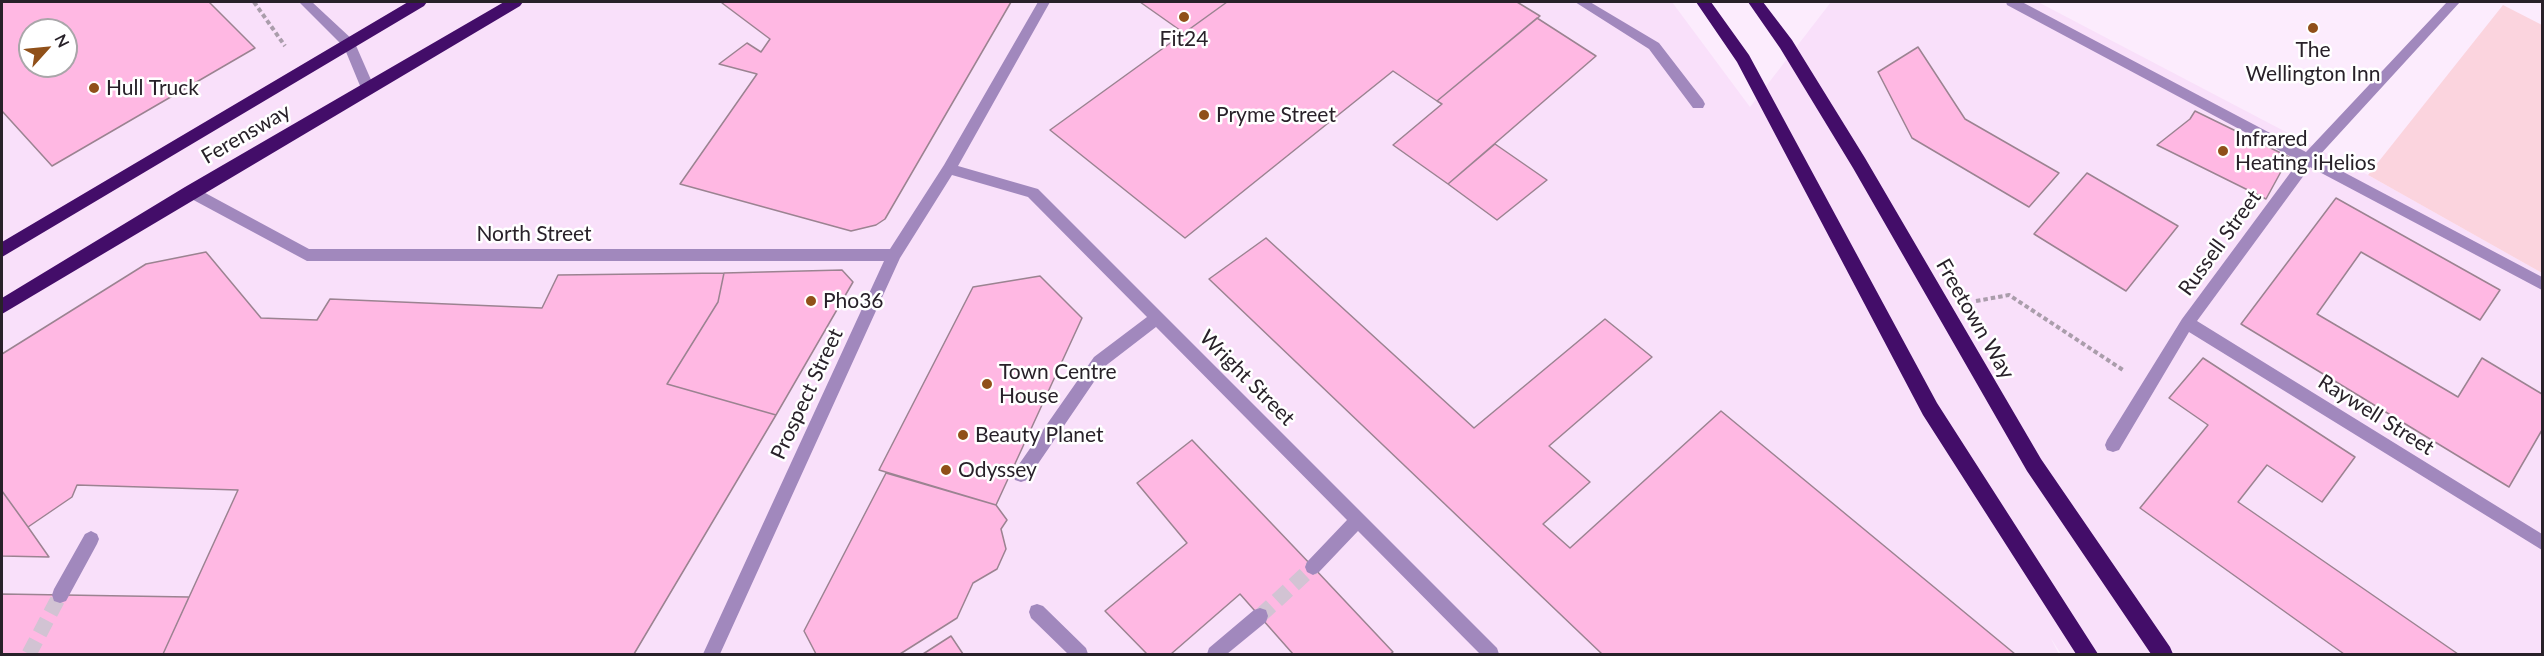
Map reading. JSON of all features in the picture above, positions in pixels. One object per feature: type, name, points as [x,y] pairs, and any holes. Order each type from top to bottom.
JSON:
[{"type":"highway","name":"Ferensway","points":[[2,250],[418,2]]},
{"type":"highway","name":"Ferensway","points":[[2,307],[191,192],[515,2]]},
{"type":"highway","name":"Freetown Way","points":[[1755,2],[1786,44],[1817,93],[2034,465],[2163,654]]},
{"type":"highway","points":[[1703,3],[1743,59],[1930,409],[2088,654]]},
{"type":"street","points":[[305,2],[349,44],[368,89]]},
{"type":"street","name":"Prospect Street","points":[[711,654],[894,255],[949,169],[1044,2]]},
{"type":"street","points":[[1581,2],[1654,45],[1698,104]]},
{"type":"street","points":[[2012,2],[2542,284]]},
{"type":"street","name":"Russell Street","points":[[2113,444],[2187,323],[2308,159],[2454,2]]},
{"type":"street","name":"Wright Street","points":[[949,169],[1033,193],[1491,654]]},
{"type":"street","name":"North Street","points":[[191,192],[307,255],[894,255]]},
{"type":"street","points":[[1021,475],[1099,362],[1158,318]]},
{"type":"street","name":"Raywell Street","points":[[2187,323],[2542,543]]},
{"type":"street","points":[[1313,567],[1358,520]]},
{"type":"street","points":[[60,595],[91,539]]},
{"type":"street","points":[[1037,612],[1080,654]]},
{"type":"street","points":[[1215,654],[1260,616]]},
{"type":"path","points":[[254,2],[293,56],[288,80]]},
{"type":"path","points":[[1943,308],[2009,295],[2149,386]]},
{"type":"shaded area","points":[[2,2],[1672,2],[1750,107],[1831,2],[2038,2],[2368,175],[2542,273],[2542,654],[2061,654],[2050,637],[2059,654],[2,654]]},
{"type":"shaded area","points":[[2503,5],[2542,25],[2542,273],[2368,175]]},
{"type":"building","name":"Hull Truck","points":[[2,2],[209,2],[255,48],[52,166],[2,111]]},
{"type":"building","points":[[1011,2],[885,219],[876,225],[851,231],[680,184],[757,74],[719,64],[747,43],[761,52],[770,39],[722,3]]},
{"type":"building","name":"Fit24","points":[[1140,2],[1227,2],[1184,33]]},
{"type":"building","name":"Pryme Street","points":[[1227,2],[1517,2],[1540,16],[1437,101],[1393,71],[1185,238],[1050,130]]},
{"type":"building","points":[[1537,18],[1596,56],[1448,184],[1393,145],[1442,104],[1437,101]]},
{"type":"building","points":[[1918,47],[1965,119],[2059,173],[2029,207],[1912,138],[1878,72]]},
{"type":"building","name":"Infrared Heating iHelios","points":[[2195,111],[2289,157],[2266,199],[2157,145],[2190,119]]},
{"type":"building","points":[[1495,144],[1547,180],[1497,220],[1448,184]]},
{"type":"building","points":[[2087,173],[2178,226],[2126,291],[2034,234]]},
{"type":"building","points":[[2336,198],[2500,290],[2480,320],[2361,252],[2317,314],[2458,397],[2482,358],[2542,394],[2542,430],[2509,487],[2241,324]]},
{"type":"building","points":[[1266,238],[1474,428],[1605,319],[1652,357],[1549,446],[1590,482],[1543,524],[1570,548],[1721,411],[2015,654],[1602,654],[1209,279]]},
{"type":"building","points":[[206,252],[261,318],[317,320],[330,299],[542,308],[558,275],[724,273],[718,302],[667,384],[776,415],[634,654],[163,654],[238,490],[77,485],[72,497],[28,527],[2,491],[2,354],[146,264]]},
{"type":"building","points":[[842,270],[853,282],[776,415],[667,384],[718,302],[724,273]]},
{"type":"building","name":"Town Centre House","points":[[1040,276],[1082,318],[996,505],[879,470],[973,287]]},
{"type":"building","points":[[2203,358],[2355,457],[2322,502],[2267,465],[2238,502],[2458,654],[2344,654],[2140,508],[2208,425],[2169,398]]},
{"type":"building","points":[[1192,440],[1393,652],[1390,654],[1293,654],[1240,594],[1171,654],[1147,654],[1105,611],[1187,543],[1137,483]]},
{"type":"building","points":[[886,473],[996,505],[1007,520],[1001,529],[1006,549],[997,569],[973,583],[957,618],[900,654],[816,654],[804,631]]},
{"type":"building","points":[[2,491],[28,527],[49,557],[2,556]]},
{"type":"building","points":[[2,594],[189,597],[163,654],[2,654]]},
{"type":"building","points":[[951,636],[963,654],[923,654]]},
{"type":"tunnel","points":[[1260,616],[1313,567]]},
{"type":"tunnel","points":[[29,654],[60,595]]},
{"type":"place","name":"Fit24","points":[[1184,17]]},
{"type":"place","name":"The Wellington Inn","points":[[2313,28]]},
{"type":"place","name":"Hull Truck","points":[[94,88]]},
{"type":"place","name":"Pryme Street","points":[[1204,115]]},
{"type":"place","name":"Infrared Heating iHelios","points":[[2223,151]]},
{"type":"place","name":"Pho36","points":[[811,301]]},
{"type":"place","name":"Town Centre House","points":[[987,384]]},
{"type":"place","name":"Beauty Planet","points":[[963,435]]},
{"type":"place","name":"Odyssey","points":[[946,470]]}]
